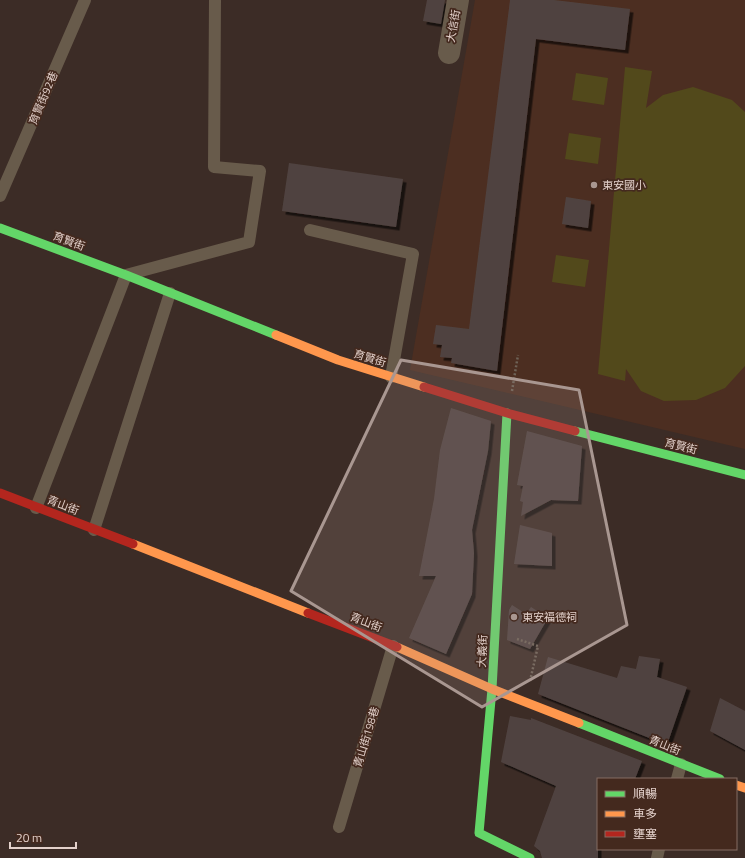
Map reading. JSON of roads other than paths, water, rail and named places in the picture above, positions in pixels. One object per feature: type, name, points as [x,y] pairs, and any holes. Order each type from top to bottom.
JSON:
[{"type":"street","name":"大信街","points":[[449,52],[458,0]]},
{"type":"street","name":"育賢街","points":[[1,232],[126,275],[338,360],[507,413],[745,475]]},
{"type":"street","name":"大義街","points":[[507,413],[492,689],[479,833],[530,858]]},
{"type":"street","name":"青山街","points":[[0,493],[393,646],[492,689],[717,778]]},
{"type":"lane","name":"育賢街92巷","points":[[0,196],[85,0]]},
{"type":"lane","points":[[36,508],[126,275],[249,242],[260,171],[214,167],[215,0]]},
{"type":"lane","points":[[310,230],[413,254],[392,377]]},
{"type":"lane","points":[[94,530],[170,293]]},
{"type":"lane","name":"青山街198巷","points":[[339,827],[393,646]]},
{"type":"lane","points":[[677,778],[681,764]]},
{"type":"place","name":"東安國小","points":[[594,185]]},
{"type":"place","name":"東安福德祠","points":[[514,617]]}]
